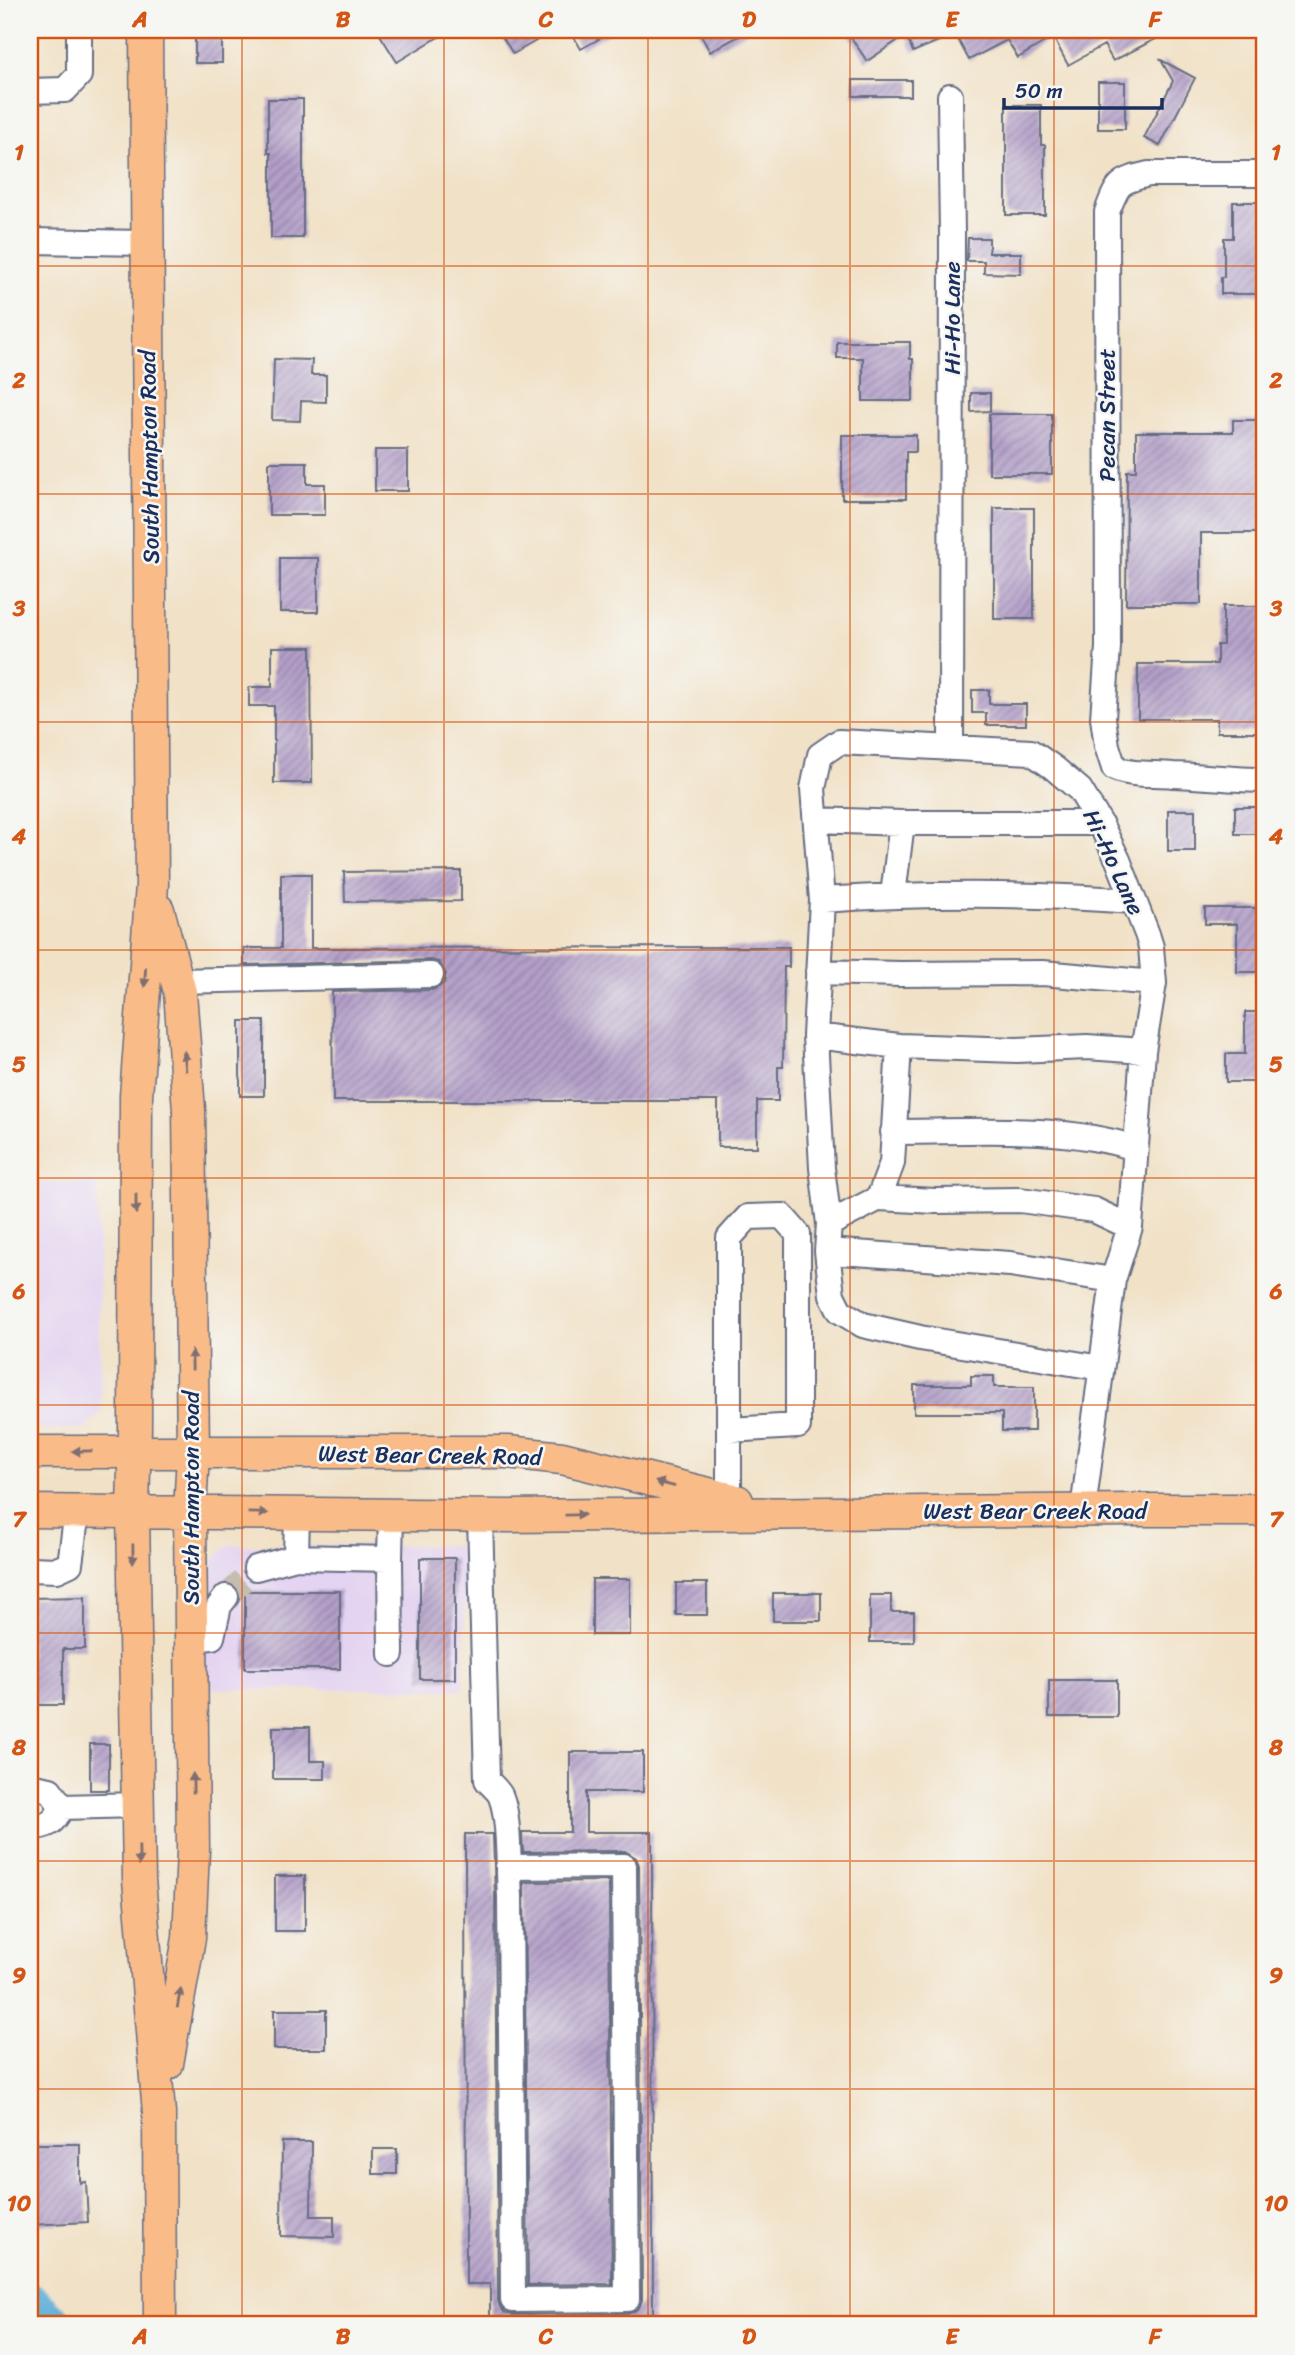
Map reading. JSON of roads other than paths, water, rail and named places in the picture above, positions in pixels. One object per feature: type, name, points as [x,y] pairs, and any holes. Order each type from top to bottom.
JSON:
[{"type":"main road","name":"South Hampton Road","points":[[146,30],[152,885],[136,1096],[135,1450],[132,1511],[139,1880],[159,2113],[160,2325]]},
{"type":"main road","name":"South Hampton Road","points":[[152,885],[180,992],[189,1110],[192,1452],[190,1512],[193,1851],[189,1938],[159,2113]]},
{"type":"main road","name":"West Bear Creek Road","points":[[30,1452],[508,1452],[562,1458],[729,1500],[804,1512]]},
{"type":"main road","name":"West Bear Creek Road","points":[[30,1511],[480,1516],[1265,1510]]},
{"type":"street","points":[[30,91],[65,90],[79,75],[79,30]]},
{"type":"street","name":"Hi-Ho Lane","points":[[950,96],[951,747],[1031,752],[1080,790],[1118,860],[1151,947],[1154,983],[1143,1051],[1130,1227],[1113,1280],[1083,1510]]},
{"type":"street","name":"Pecan Street","points":[[1265,174],[1149,173],[1117,186],[1107,212],[1108,647],[1103,718],[1107,746],[1114,768],[1127,773],[1265,780]]},
{"type":"street","points":[[30,241],[146,243]]},
{"type":"street","points":[[951,747],[839,742],[820,755],[813,789],[822,900],[815,1036],[822,1168],[829,1224],[827,1251],[832,1295],[841,1311],[863,1325],[920,1338],[1101,1368]]},
{"type":"street","points":[[816,820],[1100,823]]},
{"type":"street","points":[[893,895],[902,823]]},
{"type":"street","points":[[822,900],[893,895],[1059,895],[1134,901]]},
{"type":"street","points":[[818,972],[1043,973],[1154,983]]},
{"type":"street","points":[[177,981],[431,975]]},
{"type":"street","points":[[815,1036],[899,1046],[1017,1050],[1087,1047],[1143,1051]]},
{"type":"street","points":[[879,1198],[892,1163],[899,1046]]},
{"type":"street","points":[[893,1132],[1041,1132],[1103,1138],[1135,1148]]},
{"type":"street","points":[[829,1224],[879,1198],[935,1201],[1020,1200],[1094,1210],[1130,1227]]},
{"type":"street","points":[[729,1430],[798,1426],[798,1234],[782,1216],[748,1217],[729,1238],[729,1430],[729,1500]]},
{"type":"street","points":[[827,1251],[1010,1264],[1113,1280]]},
{"type":"street","points":[[30,1569],[57,1570],[70,1564],[77,1511]]},
{"type":"street","points":[[296,1557],[297,1513]]},
{"type":"street","points":[[391,1514],[391,1654]]},
{"type":"street","points":[[480,1516],[487,1780],[501,1795],[510,1896],[513,2300],[627,2299],[624,1866],[508,1867]]},
{"type":"street","points":[[256,1568],[296,1557],[390,1559]]},
{"type":"street","points":[[191,1639],[212,1637],[219,1606],[226,1597]]},
{"type":"street","points":[[30,1786],[50,1790],[62,1807]]},
{"type":"street","points":[[62,1807],[138,1805]]},
{"type":"street","points":[[30,1827],[45,1827],[55,1821],[62,1807]]},
{"type":"waterway","points":[[30,2301],[55,2325]]},
{"type":"tunnel","points":[[226,1597],[256,1568]]}]
